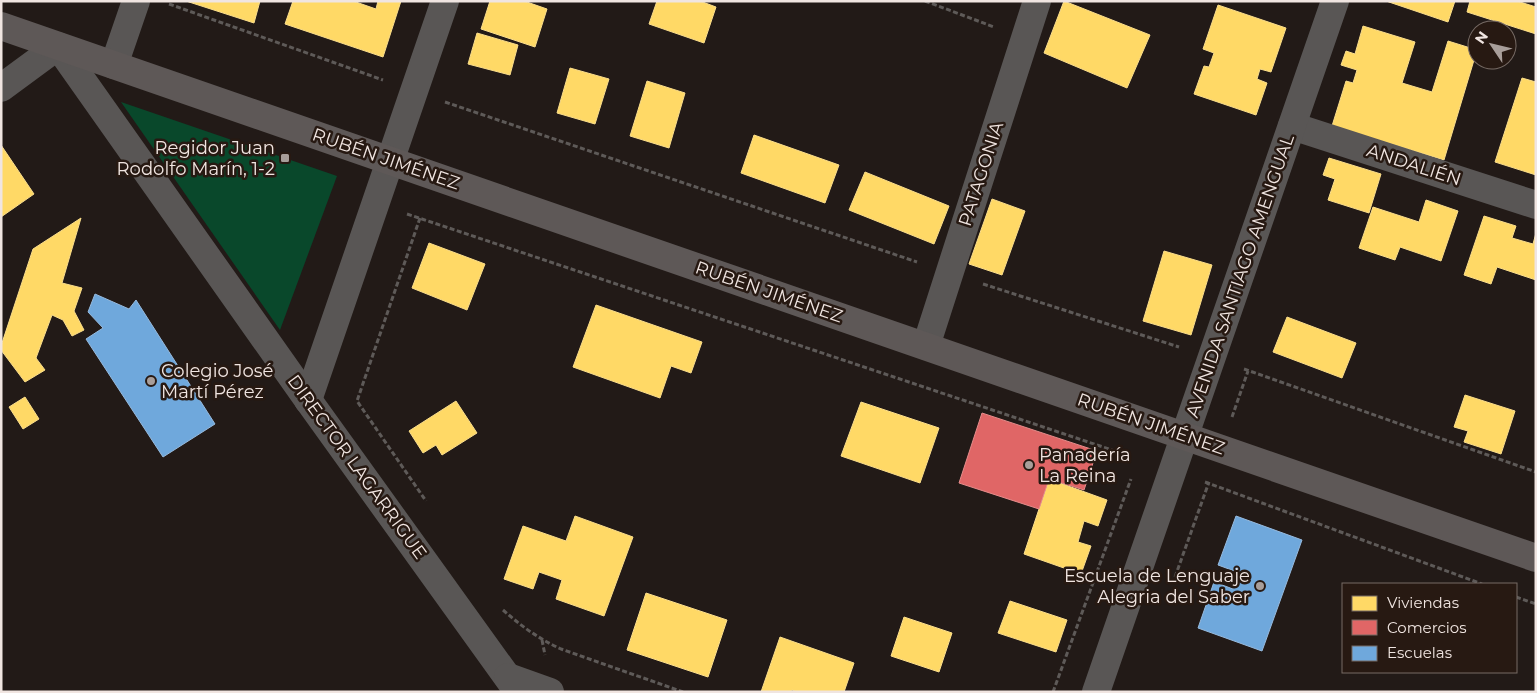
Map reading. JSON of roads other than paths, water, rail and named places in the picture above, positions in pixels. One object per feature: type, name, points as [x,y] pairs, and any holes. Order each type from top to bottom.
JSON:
[{"type":"main road","name":"RUBÉN JIMÉNEZ","points":[[1,26],[1536,558]]},
{"type":"street","points":[[114,65],[136,1]]},
{"type":"street","points":[[308,400],[445,1]]},
{"type":"street","name":"PATAGONIA","points":[[926,346],[1037,1]]},
{"type":"street","name":"AVENIDA SANTIAGO AMENGUAL","points":[[1096,692],[1335,1]]},
{"type":"street","points":[[1,88],[58,46]]},
{"type":"street","name":"DIRECTOR LAGARRIGUE","points":[[58,46],[308,400],[513,684]]},
{"type":"street","name":"ANDALIÉN","points":[[1292,126],[1536,205]]},
{"type":"street","points":[[513,684],[550,692]]},
{"type":"place","name":"Regidor Juan Rodolfo Marín, 1-2","points":[[285,158]]},
{"type":"place","name":"Colegio José Martí Pérez","points":[[151,381]]},
{"type":"place","name":"Panadería La Reina","points":[[1029,465]]},
{"type":"place","name":"Escuela de Lenguaje Alegria del Saber","points":[[1260,586]]}]
